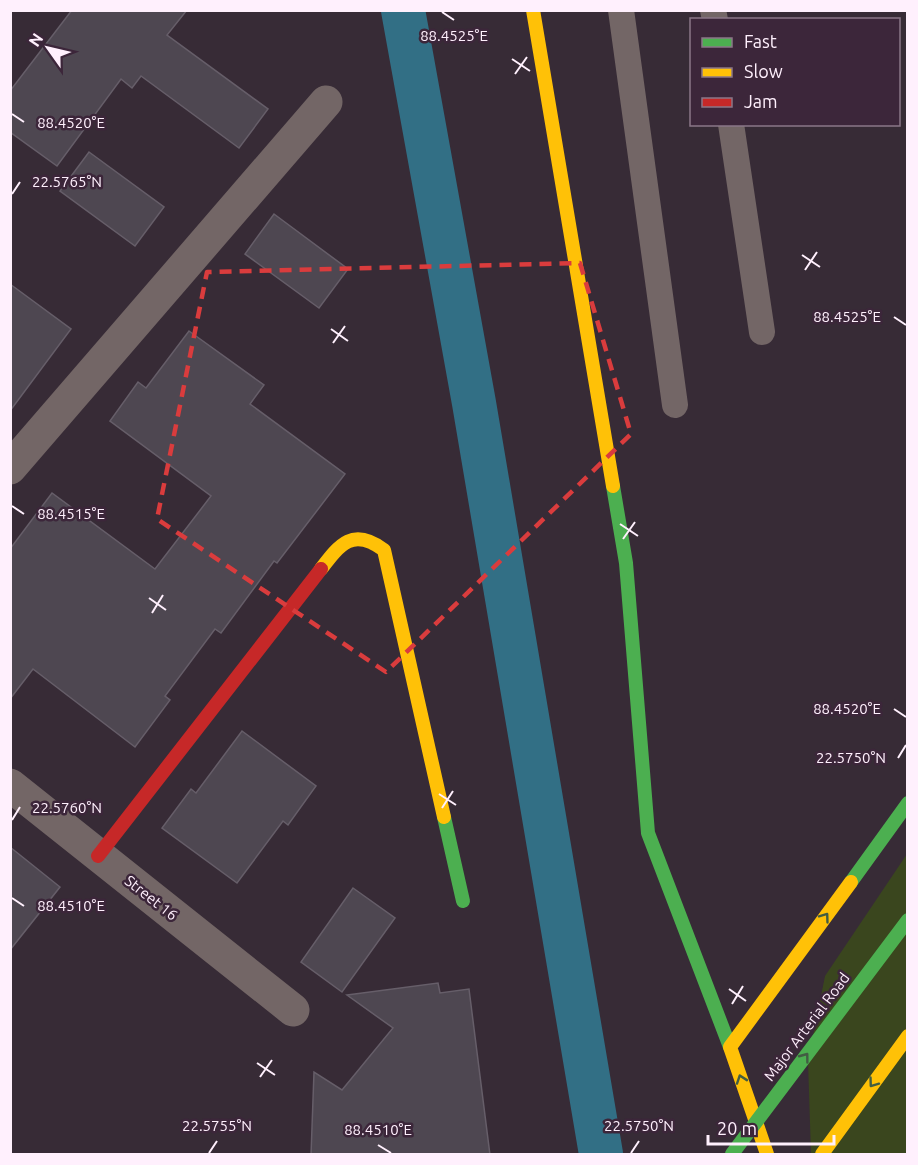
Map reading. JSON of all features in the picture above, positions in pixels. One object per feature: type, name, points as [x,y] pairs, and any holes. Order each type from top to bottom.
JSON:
[{"type":"street","points":[[533,10],[626,562],[648,833],[730,1047],[766,1155]]},
{"type":"street","points":[[10,468],[326,102]]},
{"type":"street","points":[[98,856],[341,543],[357,538],[372,540],[384,550],[463,901]]},
{"type":"street","name":"Street 16","points":[[10,784],[293,1010]]},
{"type":"street","points":[[730,1047],[908,802]]},
{"type":"street","name":"Major Arterial Road","points":[[732,1155],[908,920]]},
{"type":"street","points":[[822,1155],[908,1036]]},
{"type":"lane","points":[[621,10],[675,405]]},
{"type":"lane","points":[[731,126],[762,332]]},
{"type":"highlighted area","points":[[580,263],[631,434],[386,672],[157,519],[207,272]]},
{"type":"green space","points":[[907,854],[907,1154],[811,1154],[808,1061],[825,976]]},
{"type":"building","points":[[72,10],[187,10],[167,35],[268,109],[239,148],[141,76],[132,88],[121,79],[57,166],[10,132],[10,91]]},
{"type":"building","points":[[89,152],[164,207],[135,246],[60,191]]},
{"type":"building","points":[[274,214],[348,269],[319,308],[245,254]]},
{"type":"building","points":[[10,284],[71,329],[10,411]]},
{"type":"building","points":[[189,331],[264,385],[250,404],[345,474],[277,563],[274,561],[221,633],[215,629],[165,696],[170,700],[135,747],[33,669],[10,699],[10,549],[52,493],[155,569],[211,496],[110,421],[138,382],[146,388]]},
{"type":"building","points":[[242,731],[316,786],[288,825],[283,821],[237,883],[162,828],[191,789],[196,793]]},
{"type":"building","points":[[10,847],[60,887],[10,950]]},
{"type":"building","points":[[353,888],[395,918],[342,992],[301,962]]},
{"type":"building","points":[[438,983],[440,993],[469,989],[490,1155],[311,1155],[314,1072],[342,1090],[393,1028],[347,995]]},
{"type":"waterway","points":[[403,10],[474,403],[601,1154]]},
{"type":"traffic: fast","points":[[613,486],[626,563],[648,833],[730,1047]]},
{"type":"traffic: fast","points":[[851,882],[908,803]]},
{"type":"traffic: fast","points":[[444,817],[463,901]]},
{"type":"traffic: fast","points":[[732,1154],[908,920]]},
{"type":"traffic: slow","points":[[533,10],[613,486]]},
{"type":"traffic: slow","points":[[321,569],[334,552],[348,541],[364,540],[384,550],[444,817]]},
{"type":"traffic: slow","points":[[767,1154],[730,1047],[851,882]]},
{"type":"traffic: slow","points":[[822,1154],[908,1036]]},
{"type":"traffic: jam","points":[[98,856],[321,569]]}]
